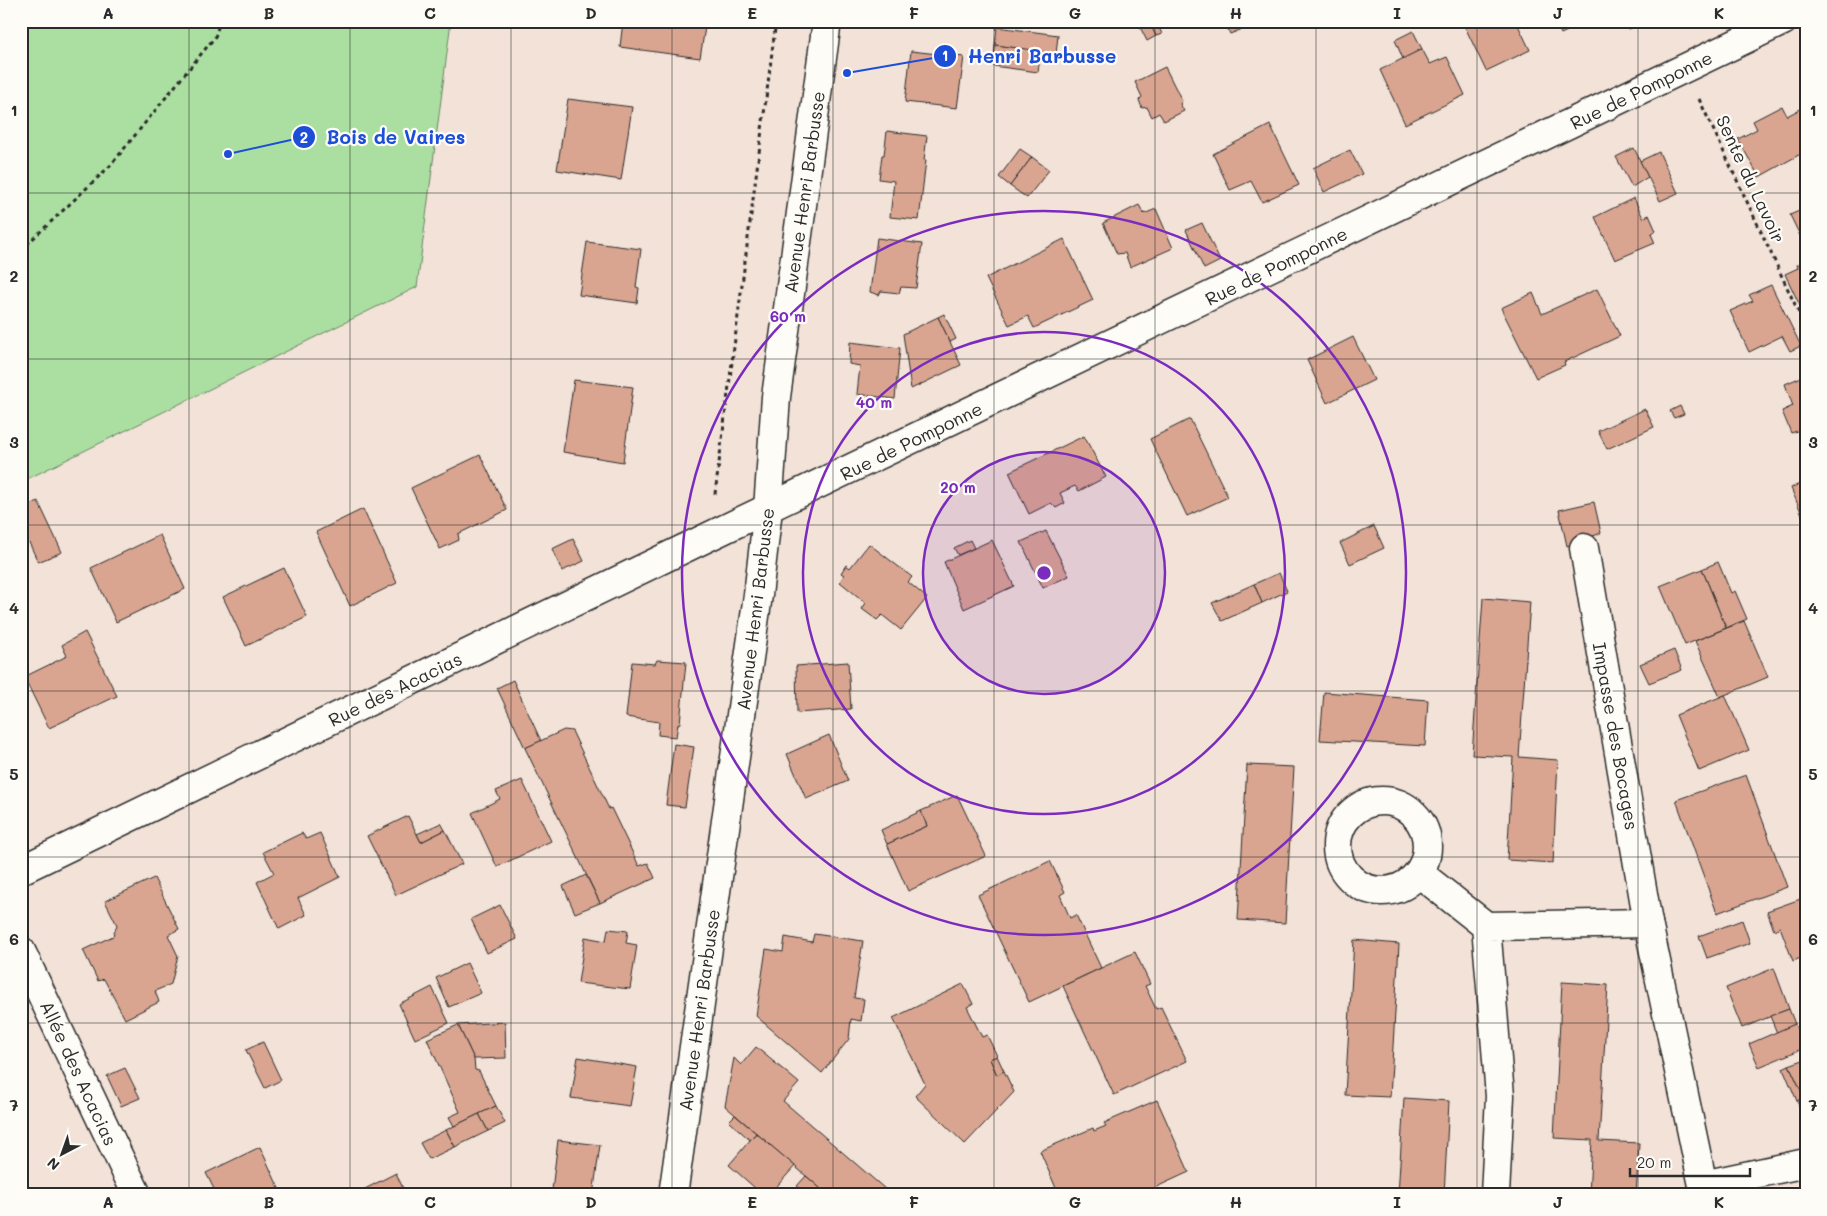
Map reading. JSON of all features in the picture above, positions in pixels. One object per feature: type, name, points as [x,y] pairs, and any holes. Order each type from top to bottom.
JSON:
[{"type":"street","name":"Avenue Henri Barbusse","points":[[673,1195],[755,618],[768,509],[776,397],[827,21]]},
{"type":"street","name":"Rue de Pomponne","points":[[768,509],[1784,21]]},
{"type":"street","name":"Rue des Acacias","points":[[21,870],[768,509]]},
{"type":"street","name":"Impasse des Bocages","points":[[1584,548],[1648,923],[1704,1190]]},
{"type":"street","points":[[1419,872],[1486,926],[1648,923]]},
{"type":"street","points":[[1486,926],[1500,1096],[1495,1195]]},
{"type":"street","name":"Allée des Acacias","points":[[21,951],[137,1195]]},
{"type":"street","points":[[1704,1190],[1806,1163]]},
{"type":"path","points":[[21,250],[110,166],[215,37],[220,21]]},
{"type":"path","points":[[710,536],[776,21]]},
{"type":"path","name":"Sente du Lavoir","points":[[1685,69],[1806,328]]},
{"type":"green space","points":[[21,21],[451,21],[417,287],[21,482]]},
{"type":"building","points":[[623,21],[706,21],[700,58],[620,47]]},
{"type":"building","points":[[1137,21],[1149,21],[1156,36],[1147,41]]},
{"type":"building","points":[[1149,21],[1156,21],[1162,34],[1156,36]]},
{"type":"building","points":[[1224,21],[1242,21],[1245,28],[1230,34]]},
{"type":"building","points":[[1477,21],[1516,21],[1530,50],[1486,71],[1465,27]]},
{"type":"building","points":[[1555,21],[1586,21],[1586,22],[1561,34]]},
{"type":"building","points":[[1625,21],[1645,21],[1629,29]]},
{"type":"building","points":[[997,27],[1058,35],[1056,54],[995,45]]},
{"type":"building","points":[[1413,31],[1422,49],[1403,59],[1395,40]]},
{"type":"building","points":[[995,45],[1041,51],[1038,72],[993,66]]},
{"type":"building","points":[[1422,49],[1430,64],[1447,57],[1465,95],[1405,124],[1380,70]]},
{"type":"building","points":[[911,51],[964,57],[957,108],[905,102]]},
{"type":"building","points":[[1165,67],[1182,101],[1180,104],[1184,111],[1164,121],[1159,113],[1152,117],[1147,107],[1142,108],[1139,100],[1142,97],[1135,82]]},
{"type":"building","points":[[568,99],[632,107],[621,180],[557,170]]},
{"type":"building","points":[[1782,106],[1787,116],[1806,106],[1806,151],[1759,177],[1738,139],[1757,129],[1753,121]]},
{"type":"building","points":[[1270,125],[1299,185],[1262,202],[1251,181],[1230,190],[1213,154]]},
{"type":"building","points":[[887,131],[927,136],[919,220],[890,217],[894,181],[879,179]]},
{"type":"building","points":[[1634,148],[1648,177],[1632,187],[1616,157]]},
{"type":"building","points":[[1020,149],[1032,157],[1010,186],[999,177]]},
{"type":"building","points":[[1350,150],[1362,174],[1324,192],[1313,168]]},
{"type":"building","points":[[1659,152],[1678,193],[1660,201],[1640,161]]},
{"type":"building","points":[[1032,157],[1049,170],[1027,198],[1010,186]]},
{"type":"building","points":[[1634,198],[1643,218],[1649,215],[1656,231],[1651,234],[1655,243],[1615,260],[1595,217]]},
{"type":"building","points":[[1139,205],[1144,214],[1156,209],[1173,248],[1130,267],[1125,253],[1117,254],[1103,223]]},
{"type":"building","points":[[1806,208],[1806,248],[1790,215]]},
{"type":"building","points":[[1202,223],[1220,261],[1204,269],[1186,230]]},
{"type":"building","points":[[877,238],[922,244],[916,288],[901,287],[899,293],[881,291],[879,295],[870,292]]},
{"type":"building","points":[[1064,239],[1093,300],[1034,328],[1028,316],[1009,325],[986,278]]},
{"type":"building","points":[[587,242],[641,249],[636,287],[639,288],[637,303],[579,295]]},
{"type":"building","points":[[1806,261],[1806,310],[1803,312],[1785,274],[1798,268],[1797,265]]},
{"type":"building","points":[[1771,285],[1801,346],[1790,351],[1782,336],[1749,352],[1730,311],[1753,301],[1749,295]]},
{"type":"building","points":[[1597,289],[1620,336],[1564,362],[1565,365],[1536,378],[1501,308],[1533,293],[1542,314]]},
{"type":"building","points":[[944,314],[956,339],[950,342],[938,317]]},
{"type":"building","points":[[938,317],[961,365],[911,389],[903,334]]},
{"type":"building","points":[[1353,337],[1374,380],[1327,403],[1307,360]]},
{"type":"building","points":[[850,342],[900,348],[895,399],[857,394],[860,366],[849,364]]},
{"type":"building","points":[[1806,375],[1806,435],[1803,429],[1791,433],[1782,411],[1793,406],[1785,384]]},
{"type":"building","points":[[574,380],[633,387],[623,462],[563,452]]},
{"type":"building","points":[[1680,406],[1684,414],[1674,418],[1670,411]]},
{"type":"building","points":[[1645,409],[1654,427],[1607,449],[1598,431]]},
{"type":"building","points":[[1190,419],[1228,497],[1187,516],[1150,439]]},
{"type":"building","points":[[1084,436],[1106,477],[1079,491],[1075,486],[1060,493],[1065,503],[1056,508],[1051,503],[1029,514],[1009,472]]},
{"type":"building","points":[[480,455],[507,510],[458,534],[459,540],[440,549],[411,488]]},
{"type":"building","points":[[1806,481],[1806,524],[1791,488]]},
{"type":"building","points":[[38,501],[62,552],[38,562],[21,525],[21,510]]},
{"type":"building","points":[[1594,502],[1601,533],[1567,546],[1559,510]]},
{"type":"building","points":[[363,509],[397,583],[350,606],[316,532]]},
{"type":"building","points":[[1374,526],[1384,548],[1350,564],[1340,543]]},
{"type":"building","points":[[1046,531],[1069,576],[1043,588],[1021,542]]},
{"type":"building","points":[[160,535],[185,589],[116,622],[91,568]]},
{"type":"building","points":[[573,539],[584,561],[562,571],[552,549]]},
{"type":"building","points":[[970,540],[974,548],[958,555],[954,548]]},
{"type":"building","points":[[992,540],[1014,586],[964,609],[944,562]]},
{"type":"building","points":[[869,544],[912,577],[908,582],[927,598],[901,630],[882,615],[877,620],[862,609],[866,603],[840,582],[844,575],[841,573],[846,565],[850,568]]},
{"type":"building","points":[[1718,562],[1731,593],[1735,591],[1747,619],[1726,628],[1702,569]]},
{"type":"building","points":[[284,568],[307,617],[246,646],[223,597]]},
{"type":"building","points":[[1702,569],[1726,628],[1685,645],[1660,586]]},
{"type":"building","points":[[1279,573],[1287,591],[1262,603],[1254,584]]},
{"type":"building","points":[[1254,584],[1262,603],[1222,621],[1212,603]]},
{"type":"building","points":[[1483,598],[1530,602],[1519,757],[1558,760],[1553,863],[1507,860],[1513,757],[1472,755]]},
{"type":"building","points":[[1744,621],[1768,677],[1720,697],[1695,641]]},
{"type":"building","points":[[85,632],[117,696],[49,728],[24,677],[67,656],[62,645]]},
{"type":"building","points":[[1674,650],[1682,670],[1649,683],[1640,664]]},
{"type":"building","points":[[657,660],[686,662],[680,723],[678,724],[676,737],[658,735],[659,722],[626,717],[632,662],[655,664]]},
{"type":"building","points":[[848,662],[851,709],[797,713],[796,666]]},
{"type":"building","points":[[513,680],[541,741],[525,748],[497,688]]},
{"type":"building","points":[[1324,692],[1428,700],[1425,746],[1320,740]]},
{"type":"building","points":[[1725,695],[1749,750],[1699,771],[1676,715]]},
{"type":"building","points":[[564,730],[572,731],[609,809],[611,808],[639,866],[648,863],[655,878],[600,903],[525,748]]},
{"type":"building","points":[[829,735],[848,781],[806,799],[787,754]]},
{"type":"building","points":[[674,744],[694,747],[685,807],[666,805]]},
{"type":"building","points":[[1247,765],[1294,767],[1285,923],[1238,920]]},
{"type":"building","points":[[1746,775],[1787,887],[1717,913],[1676,800]]},
{"type":"building","points":[[522,780],[551,841],[497,867],[472,813],[500,799],[496,791]]},
{"type":"building","points":[[957,795],[986,856],[908,891],[887,844],[927,826],[921,811]]},
{"type":"building","points":[[921,811],[927,826],[887,844],[881,830]]},
{"type":"building","points":[[408,816],[421,842],[445,830],[462,864],[396,895],[367,836]]},
{"type":"building","points":[[441,823],[445,830],[421,842],[417,834]]},
{"type":"building","points":[[302,833],[306,839],[320,833],[340,877],[298,898],[306,915],[279,929],[257,882],[274,873],[263,852]]},
{"type":"building","points":[[1050,861],[1065,892],[1060,895],[1070,918],[1076,915],[1101,968],[1029,1002],[978,895]]},
{"type":"building","points":[[586,875],[600,903],[575,913],[563,886]]},
{"type":"building","points":[[154,878],[179,929],[168,935],[178,956],[171,984],[155,991],[159,1002],[125,1019],[104,979],[98,981],[83,950],[113,936],[117,925],[105,901]]},
{"type":"building","points":[[1806,897],[1806,956],[1793,961],[1780,927],[1774,930],[1767,911]]},
{"type":"building","points":[[500,905],[517,939],[487,953],[471,919]]},
{"type":"building","points":[[1742,920],[1750,943],[1707,958],[1699,936]]},
{"type":"building","points":[[608,929],[628,931],[626,943],[637,945],[630,989],[578,983],[585,937],[606,941]]},
{"type":"building","points":[[814,934],[863,941],[854,998],[864,999],[861,1021],[851,1019],[849,1039],[822,1073],[756,1016],[766,949],[783,952],[785,937],[812,942]]},
{"type":"building","points":[[1354,940],[1399,944],[1390,1097],[1345,1095]]},
{"type":"building","points":[[1135,952],[1150,984],[1145,986],[1156,1009],[1161,1007],[1187,1061],[1114,1095],[1063,986]]},
{"type":"building","points":[[467,963],[481,993],[449,1007],[436,978]]},
{"type":"building","points":[[1774,968],[1789,1009],[1742,1028],[1726,988]]},
{"type":"building","points":[[1562,982],[1608,985],[1599,1141],[1639,1143],[1636,1195],[1589,1195],[1592,1140],[1554,1138]]},
{"type":"building","points":[[963,984],[973,1004],[967,1007],[982,1037],[987,1035],[997,1056],[990,1059],[997,1075],[1004,1071],[1014,1092],[965,1144],[915,1096],[925,1084],[893,1018]]},
{"type":"building","points":[[432,987],[449,1023],[415,1039],[399,1004]]},
{"type":"building","points":[[1789,1009],[1795,1024],[1777,1033],[1770,1016]]},
{"type":"building","points":[[505,1022],[506,1058],[474,1059],[458,1025]]},
{"type":"building","points":[[1795,1024],[1804,1048],[1759,1067],[1749,1044]]},
{"type":"building","points":[[458,1025],[474,1059],[475,1070],[479,1071],[496,1106],[454,1126],[449,1117],[460,1112],[427,1039]]},
{"type":"building","points":[[263,1042],[281,1080],[265,1088],[246,1050]]},
{"type":"building","points":[[756,1047],[799,1083],[783,1101],[892,1195],[820,1195],[817,1192],[820,1188],[725,1106],[734,1058],[741,1065]]},
{"type":"building","points":[[997,1056],[1004,1071],[997,1075],[990,1059]]},
{"type":"building","points":[[578,1057],[637,1067],[630,1106],[571,1098]]},
{"type":"building","points":[[1806,1059],[1806,1122],[1797,1101],[1804,1097],[1789,1065]]},
{"type":"building","points":[[1789,1065],[1804,1097],[1797,1101],[1783,1068]]},
{"type":"building","points":[[125,1068],[140,1098],[121,1106],[107,1076]]},
{"type":"building","points":[[1404,1098],[1449,1101],[1444,1195],[1398,1195]]},
{"type":"building","points":[[1157,1100],[1189,1172],[1139,1195],[1059,1195],[1040,1151],[1093,1128],[1094,1131],[1106,1126],[1104,1123]]},
{"type":"building","points":[[496,1106],[505,1123],[488,1131],[479,1114]]},
{"type":"building","points":[[479,1114],[488,1131],[455,1147],[446,1130]]},
{"type":"building","points":[[735,1115],[756,1133],[750,1140],[729,1121]]},
{"type":"building","points":[[446,1130],[455,1147],[429,1159],[420,1143]]},
{"type":"building","points":[[756,1133],[795,1166],[769,1195],[763,1195],[729,1165]]},
{"type":"building","points":[[558,1140],[600,1145],[593,1195],[552,1190]]},
{"type":"building","points":[[260,1147],[282,1195],[217,1195],[206,1173]]},
{"type":"building","points":[[396,1173],[406,1195],[363,1195],[361,1191]]},
{"type":"building","points":[[806,1176],[820,1188],[817,1192],[820,1195],[807,1195],[797,1186]]},
{"type":"place","name":"Henri Barbusse","points":[[847,73]]},
{"type":"place","name":"Bois de Vaires","points":[[228,154]]}]
